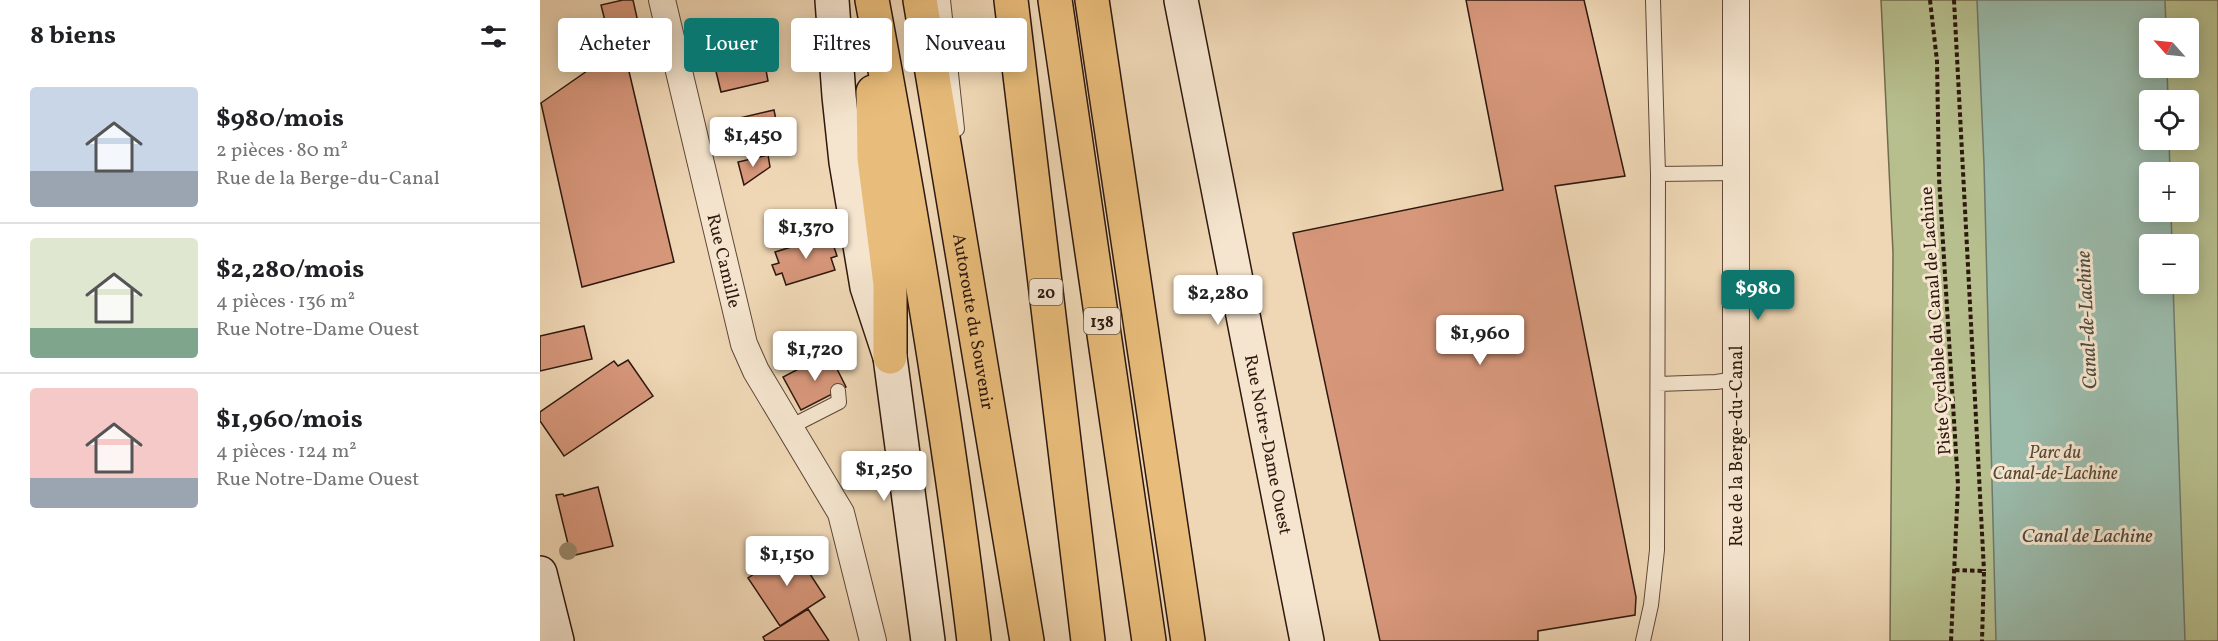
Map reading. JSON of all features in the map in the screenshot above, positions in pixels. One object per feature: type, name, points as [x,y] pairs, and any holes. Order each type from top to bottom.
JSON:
[{"type":"highway","points":[[871,0],[874,158],[890,284],[890,357]]},
{"type":"highway","points":[[871,0],[910,208],[974,641]]},
{"type":"highway","name":"Autoroute du Souvenir","points":[[920,0],[1027,641]]},
{"type":"highway","name":"20","points":[[1011,0],[1088,641]]},
{"type":"highway","name":"138","points":[[1055,0],[1149,641]]},
{"type":"highway","points":[[1092,0],[1188,641]]},
{"type":"main road","points":[[832,0],[839,96],[855,226],[867,287],[890,357],[928,641]]},
{"type":"main road","name":"Rue Notre-Dame Ouest","points":[[1181,0],[1307,641]]},
{"type":"main road","points":[[540,573],[557,641]]},
{"type":"street","name":"Rue Camille","points":[[662,0],[741,335],[756,371],[841,513],[873,641]]},
{"type":"street","name":"Rue de la Berge-du-Canal","points":[[1736,0],[1736,641]]},
{"type":"lane","points":[[943,0],[958,139]]},
{"type":"lane","points":[[1643,641],[1651,605],[1657,550],[1658,174],[1653,0]]},
{"type":"lane","points":[[961,162],[983,370]]},
{"type":"lane","points":[[1658,174],[1736,173]]},
{"type":"lane","points":[[1658,384],[1736,379]]},
{"type":"lane","points":[[790,428],[839,402],[838,391]]},
{"type":"path","name":"Piste Cyclable du Canal de Lachine","points":[[1930,0],[1937,61],[1939,178],[1958,485],[1951,641]]},
{"type":"path","points":[[1954,0],[1984,571],[1982,641]]},
{"type":"path","points":[[1955,570],[1984,571]]},
{"type":"green space","name":"Parc du Canal-de-Lachine","points":[[1881,0],[2218,0],[2218,641],[1890,641],[1893,253]]},
{"type":"water","name":"Canal de Lachine","points":[[1977,0],[2165,0],[2166,18],[2139,18],[2139,78],[2167,78],[2168,90],[2139,90],[2139,150],[2169,150],[2170,162],[2139,162],[2139,222],[2171,222],[2172,234],[2139,234],[2139,294],[2173,294],[2185,641],[1996,641],[1984,164]]},
{"type":"building","points":[[633,0],[637,18],[604,18],[601,5]]},
{"type":"building","points":[[1466,0],[1584,0],[1625,176],[1555,186],[1636,597],[1635,615],[1538,631],[1538,641],[1380,641],[1293,233],[1503,190]]},
{"type":"building","points":[[586,72],[629,72],[674,262],[582,287],[541,103]]},
{"type":"building","points":[[716,72],[766,72],[768,81],[721,92]]},
{"type":"building","points":[[774,110],[780,140],[734,150],[727,121]]},
{"type":"building","points":[[768,155],[770,167],[744,185],[738,162]]},
{"type":"building","points":[[830,235],[837,256],[831,258],[835,270],[786,285],[782,273],[776,275],[772,265],[779,263],[775,252]]},
{"type":"building","points":[[584,326],[592,359],[540,371],[540,336]]},
{"type":"building","points":[[829,353],[846,387],[801,410],[783,377]]},
{"type":"building","points":[[628,360],[653,396],[564,456],[540,421],[540,412],[614,361],[618,366]]},
{"type":"building","points":[[598,487],[613,546],[571,556],[556,495],[563,494],[564,496]]},
{"type":"building","points":[[793,548],[825,597],[780,626],[748,578]]},
{"type":"building","points":[[808,609],[829,641],[765,641],[763,637]]},
{"type":"water label","name":"Canal-de-Lachine","points":[[2086,320]]}]
